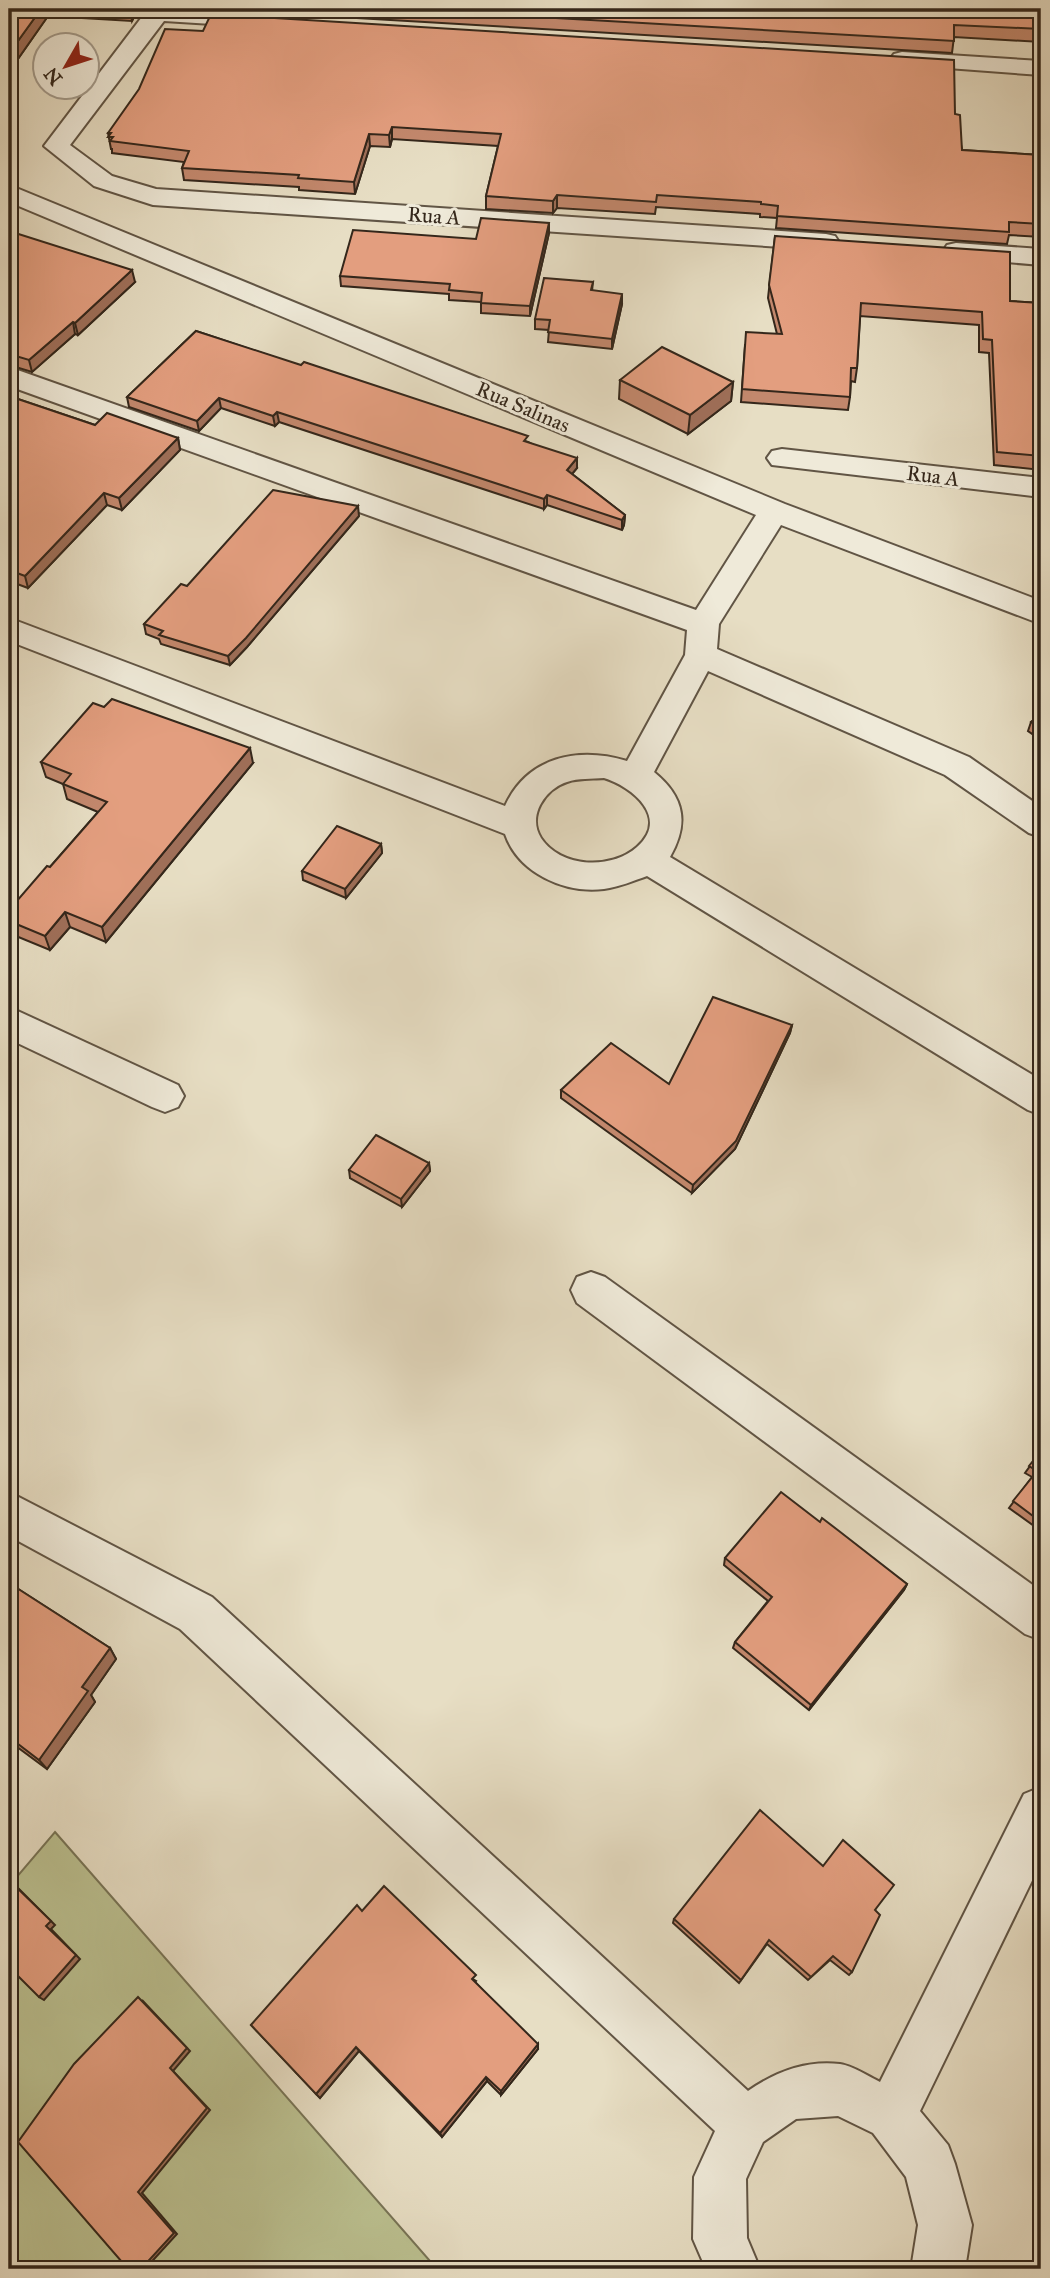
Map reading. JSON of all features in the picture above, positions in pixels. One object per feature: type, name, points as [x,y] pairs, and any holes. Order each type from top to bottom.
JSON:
[{"type":"street","points":[[159,11],[280,21]]},
{"type":"street","name":"Rua A","points":[[159,11],[56,145],[103,181],[153,197],[847,243]]},
{"type":"street","points":[[875,57],[1041,68]]},
{"type":"street","name":"Rua Salinas","points":[[9,193],[774,511],[1041,613]]},
{"type":"street","points":[[930,249],[1041,257]]},
{"type":"street","points":[[9,376],[702,639],[957,766],[1041,824]]},
{"type":"street","name":"Rua A","points":[[782,458],[1041,488]]},
{"type":"street","points":[[635,776],[702,639],[774,511]]},
{"type":"street","points":[[9,629],[518,825]]},
{"type":"street","points":[[604,766],[635,776],[657,793],[667,816],[664,839],[648,860],[621,873],[586,876],[554,868],[529,849],[518,825],[522,800],[541,780],[570,768],[604,766]]},
{"type":"street","points":[[648,860],[1041,1099]]},
{"type":"street","points":[[9,1022],[165,1096]]},
{"type":"street","points":[[591,1290],[1041,1618]]},
{"type":"street","points":[[9,1513],[196,1613],[745,2124]]},
{"type":"street","points":[[891,2115],[1041,1811]]},
{"type":"street","points":[[733,2269],[720,2239],[720,2177],[745,2124],[788,2094],[841,2090],[891,2115],[929,2164],[945,2225],[938,2269]]},
{"type":"green space","points":[[55,1832],[437,2269],[9,2269],[9,1886]]},
{"type":"building","points":[[9,9],[41,9],[10,52],[9,52]]},
{"type":"building","points":[[398,9],[1041,9],[1041,29],[954,25],[954,41]]},
{"type":"building","points":[[211,14],[954,60],[955,114],[960,115],[962,150],[1041,155],[1041,224],[1009,222],[1009,232],[777,216],[778,206],[761,202],[657,195],[656,202],[557,195],[553,201],[486,196],[501,134],[392,127],[389,135],[369,134],[354,182],[298,178],[299,175],[182,168],[189,151],[110,141],[113,137],[108,137],[111,133],[108,133],[139,89],[165,29],[203,31]]},
{"type":"building","points":[[481,218],[549,223],[530,306],[481,303],[482,293],[449,290],[450,284],[340,276],[353,230],[476,239]]},
{"type":"building","points":[[9,231],[132,270],[75,323],[29,360],[9,354]]},
{"type":"building","points":[[775,236],[1010,252],[1010,301],[1041,303],[1041,456],[997,452],[992,340],[983,339],[982,312],[861,303],[857,368],[851,368],[850,397],[742,389],[746,332],[782,334],[769,285]]},
{"type":"building","points":[[544,278],[593,282],[591,290],[622,294],[612,339],[548,332],[550,320],[535,319]]},
{"type":"building","points":[[196,331],[301,365],[304,362],[528,436],[524,441],[577,458],[567,470],[625,515],[622,520],[547,495],[544,499],[277,412],[273,416],[219,398],[197,421],[127,397]]},
{"type":"building","points":[[662,347],[733,382],[690,415],[620,380]]},
{"type":"building","points":[[9,396],[95,425],[107,413],[178,438],[119,498],[104,493],[25,576],[9,570]]},
{"type":"building","points":[[273,490],[358,506],[228,656],[159,635],[163,631],[144,624],[181,584],[187,586]]},
{"type":"building","points":[[112,699],[250,748],[102,927],[65,912],[45,936],[9,921],[9,910],[107,802],[63,784],[71,774],[41,762],[93,703],[104,707]]},
{"type":"building","points":[[1041,714],[1041,729],[1031,722]]},
{"type":"building","points":[[337,826],[381,844],[345,889],[302,871]]},
{"type":"building","points":[[713,997],[792,1025],[736,1141],[693,1185],[561,1090],[611,1043],[669,1084]]},
{"type":"building","points":[[376,1135],[429,1163],[401,1199],[349,1170]]},
{"type":"building","points":[[1041,1451],[1041,1522],[1013,1501],[1037,1471],[1029,1466]]},
{"type":"building","points":[[781,1492],[820,1522],[822,1518],[907,1584],[811,1705],[735,1642],[772,1597],[725,1558]]},
{"type":"building","points":[[9,1583],[110,1648],[82,1687],[88,1691],[39,1760],[9,1737]]},
{"type":"building","points":[[760,1810],[823,1866],[843,1840],[894,1885],[875,1910],[880,1915],[852,1972],[833,1956],[811,1977],[769,1940],[741,1980],[674,1919]]},
{"type":"building","points":[[9,1880],[51,1921],[46,1926],[76,1955],[39,1997],[10,1968],[9,1970]]},
{"type":"building","points":[[384,1886],[476,1975],[472,1979],[538,2044],[501,2091],[486,2077],[440,2133],[356,2047],[316,2094],[251,2025],[357,1905],[362,1911]]},
{"type":"building","points":[[138,1997],[187,2048],[170,2068],[207,2108],[138,2192],[174,2233],[141,2269],[128,2269],[18,2142],[74,2064]]}]
